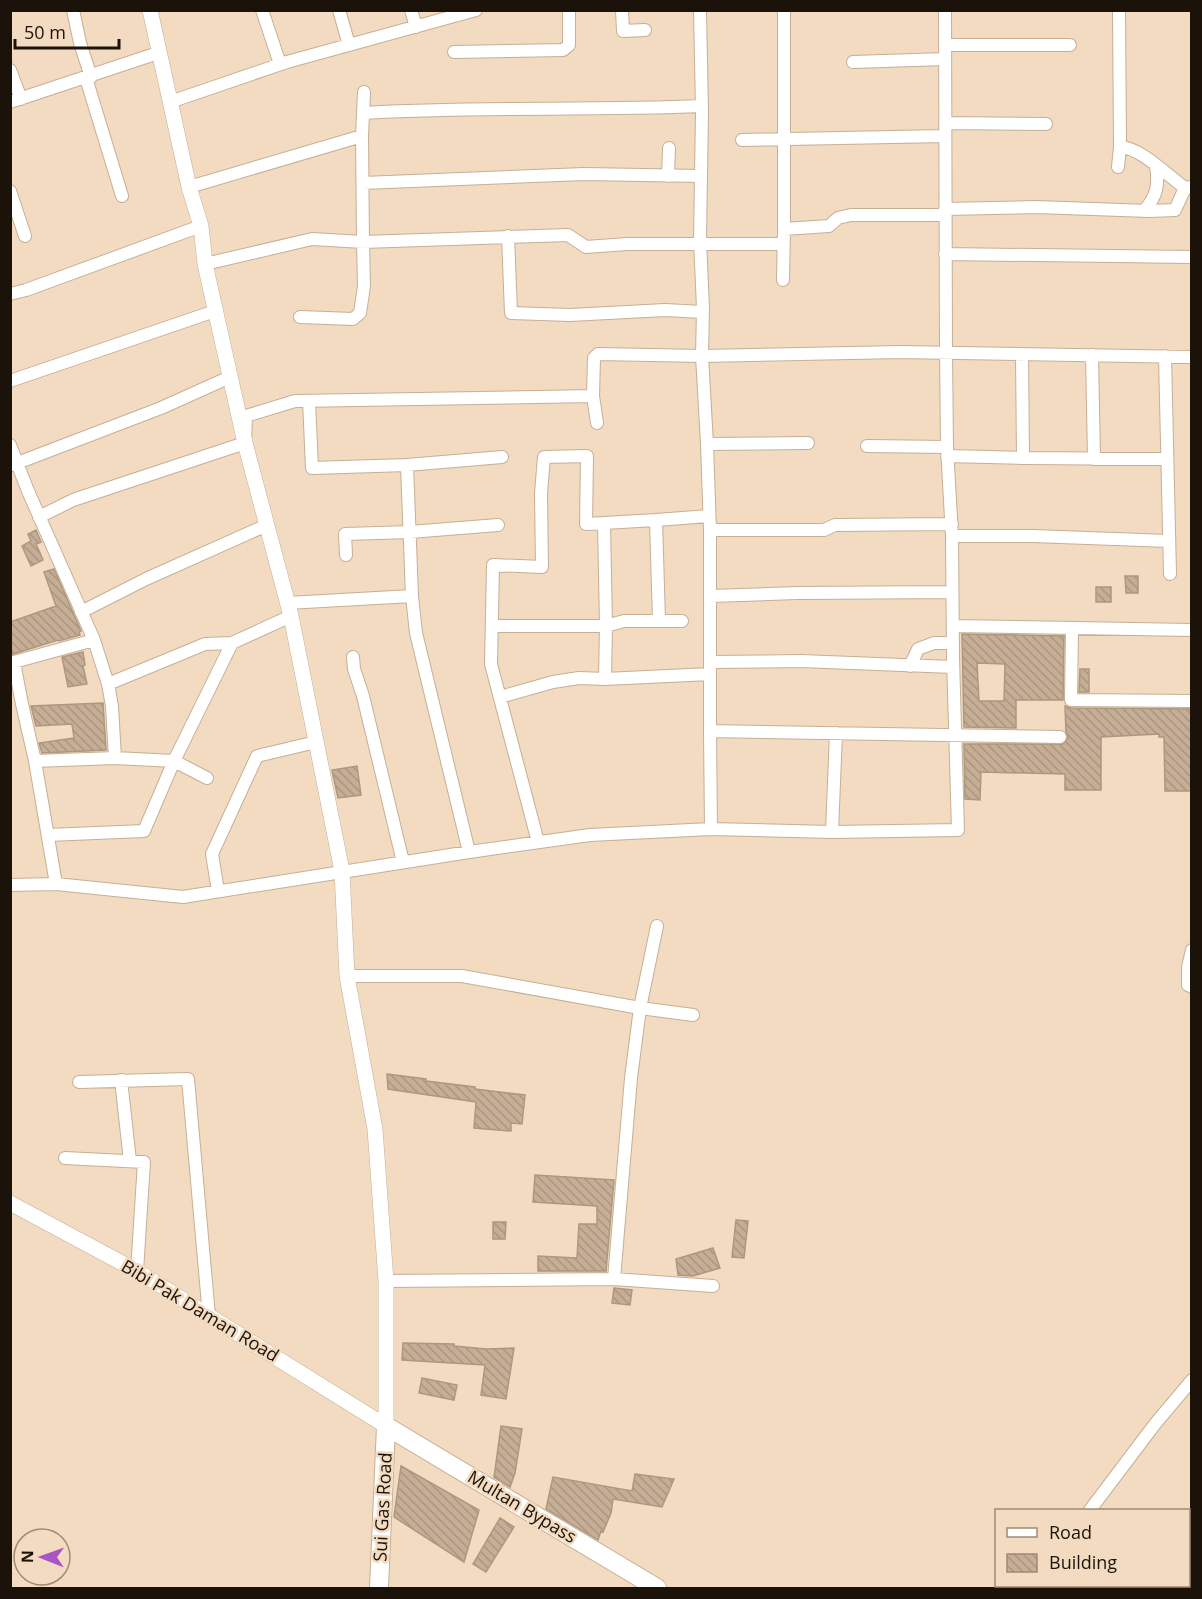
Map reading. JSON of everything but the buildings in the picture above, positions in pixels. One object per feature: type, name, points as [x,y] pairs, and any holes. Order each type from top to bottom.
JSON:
[{"type":"main road","name":"Sui Gas Road","points":[[379,1588],[386,1426]]},
{"type":"main road","name":"Multan Bypass","points":[[386,1426],[657,1588]]},
{"type":"street","points":[[73,10],[88,78],[122,196]]},
{"type":"street","points":[[150,10],[189,187],[201,226],[205,264],[245,443],[289,610],[342,871],[346,976],[375,1129],[386,1281],[386,1426]]},
{"type":"street","points":[[262,10],[280,64]]},
{"type":"street","points":[[339,10],[349,45]]},
{"type":"street","points":[[411,10],[416,27]]},
{"type":"street","points":[[170,102],[280,64],[476,10]]},
{"type":"street","points":[[454,52],[563,50],[569,45],[569,10]]},
{"type":"street","points":[[622,10],[623,31],[645,30]]},
{"type":"street","points":[[700,10],[702,356],[710,516],[711,829]]},
{"type":"street","points":[[783,280],[784,10]]},
{"type":"street","points":[[10,885],[56,884],[183,897],[590,835],[711,829],[832,832],[958,830],[952,530],[947,452],[945,10]]},
{"type":"street","points":[[1118,166],[1120,147],[1119,10]]},
{"type":"street","points":[[945,45],[1070,45]]},
{"type":"street","points":[[10,70],[16,101],[159,53]]},
{"type":"street","points":[[853,62],[945,59]]},
{"type":"street","points":[[300,317],[353,319],[360,314],[364,286],[362,136],[364,92]]},
{"type":"street","points":[[363,113],[426,109],[702,106]]},
{"type":"street","points":[[945,123],[1046,124]]},
{"type":"street","points":[[189,187],[362,136]]},
{"type":"street","points":[[742,140],[945,136]]},
{"type":"street","points":[[784,229],[829,226],[838,218],[851,215],[1036,207],[1175,210],[1188,188],[1127,147],[1120,147]]},
{"type":"street","points":[[668,176],[669,148]]},
{"type":"street","points":[[1144,210],[1152,201],[1157,189],[1156,166]]},
{"type":"street","points":[[363,183],[584,174],[701,176]]},
{"type":"street","points":[[10,191],[25,236]]},
{"type":"street","points":[[10,294],[201,226]]},
{"type":"street","points":[[205,264],[312,239],[363,242],[568,235],[586,247],[627,244],[784,244]]},
{"type":"street","points":[[508,236],[511,313],[570,315],[665,310],[703,312]]},
{"type":"street","points":[[945,254],[1191,257]]},
{"type":"street","points":[[10,381],[215,311]]},
{"type":"street","points":[[597,423],[593,396],[594,358],[598,354],[702,356],[946,352],[1191,357]]},
{"type":"street","points":[[1022,354],[1023,458]]},
{"type":"street","points":[[1092,355],[1094,459]]},
{"type":"street","points":[[1165,356],[1170,574]]},
{"type":"street","points":[[14,464],[161,408],[230,377]]},
{"type":"street","points":[[245,443],[246,416],[295,401],[593,396]]},
{"type":"street","points":[[309,401],[312,468],[407,465],[502,457]]},
{"type":"street","points":[[39,517],[73,500],[245,443]]},
{"type":"street","points":[[707,444],[807,443]]},
{"type":"street","points":[[10,444],[14,464],[93,640],[108,684],[116,758]]},
{"type":"street","points":[[867,446],[1023,458],[1167,459]]},
{"type":"street","points":[[538,842],[491,664],[493,565],[542,567],[541,493],[544,457],[587,456],[586,524],[710,516]]},
{"type":"street","points":[[407,465],[412,596],[416,633],[470,852]]},
{"type":"street","points":[[656,520],[659,621]]},
{"type":"street","points":[[604,523],[606,678]]},
{"type":"street","points":[[81,612],[146,579],[267,525]]},
{"type":"street","points":[[346,555],[345,534],[410,532],[498,525]]},
{"type":"street","points":[[710,530],[824,530],[835,525],[1169,541]]},
{"type":"street","points":[[711,596],[952,592]]},
{"type":"street","points":[[108,684],[206,644],[232,643],[289,610],[412,596]]},
{"type":"street","points":[[492,626],[606,626],[624,621],[682,621]]},
{"type":"street","points":[[954,626],[1191,630]]},
{"type":"street","points":[[1072,628],[1071,700],[1191,701]]},
{"type":"street","points":[[56,884],[35,761],[14,662],[93,640]]},
{"type":"street","points":[[48,835],[144,831],[174,761],[232,643]]},
{"type":"street","points":[[910,666],[918,649],[934,643],[953,644]]},
{"type":"street","points":[[353,657],[354,669],[363,696],[403,862]]},
{"type":"street","points":[[500,697],[553,682],[579,678],[606,678],[801,661],[953,667]]},
{"type":"street","points":[[710,732],[1060,737]]},
{"type":"street","points":[[832,832],[836,733]]},
{"type":"street","points":[[218,891],[212,854],[257,756],[316,742]]},
{"type":"street","points":[[35,761],[116,758],[174,761],[207,778]]},
{"type":"street","points":[[614,1279],[631,1078],[640,1008],[657,926]]},
{"type":"street","points":[[1191,950],[1188,985],[1191,987]]},
{"type":"street","points":[[346,976],[462,976],[640,1008],[693,1015]]},
{"type":"street","points":[[79,1083],[188,1079],[209,1316]]},
{"type":"street","points":[[121,1080],[130,1161]]},
{"type":"street","points":[[65,1158],[144,1162],[137,1271]]},
{"type":"street","name":"Bibi Pak Daman Road","points":[[10,1203],[137,1271],[386,1426]]},
{"type":"street","points":[[386,1281],[614,1279],[713,1286]]},
{"type":"street","points":[[1091,1509],[1191,1380]]}]
